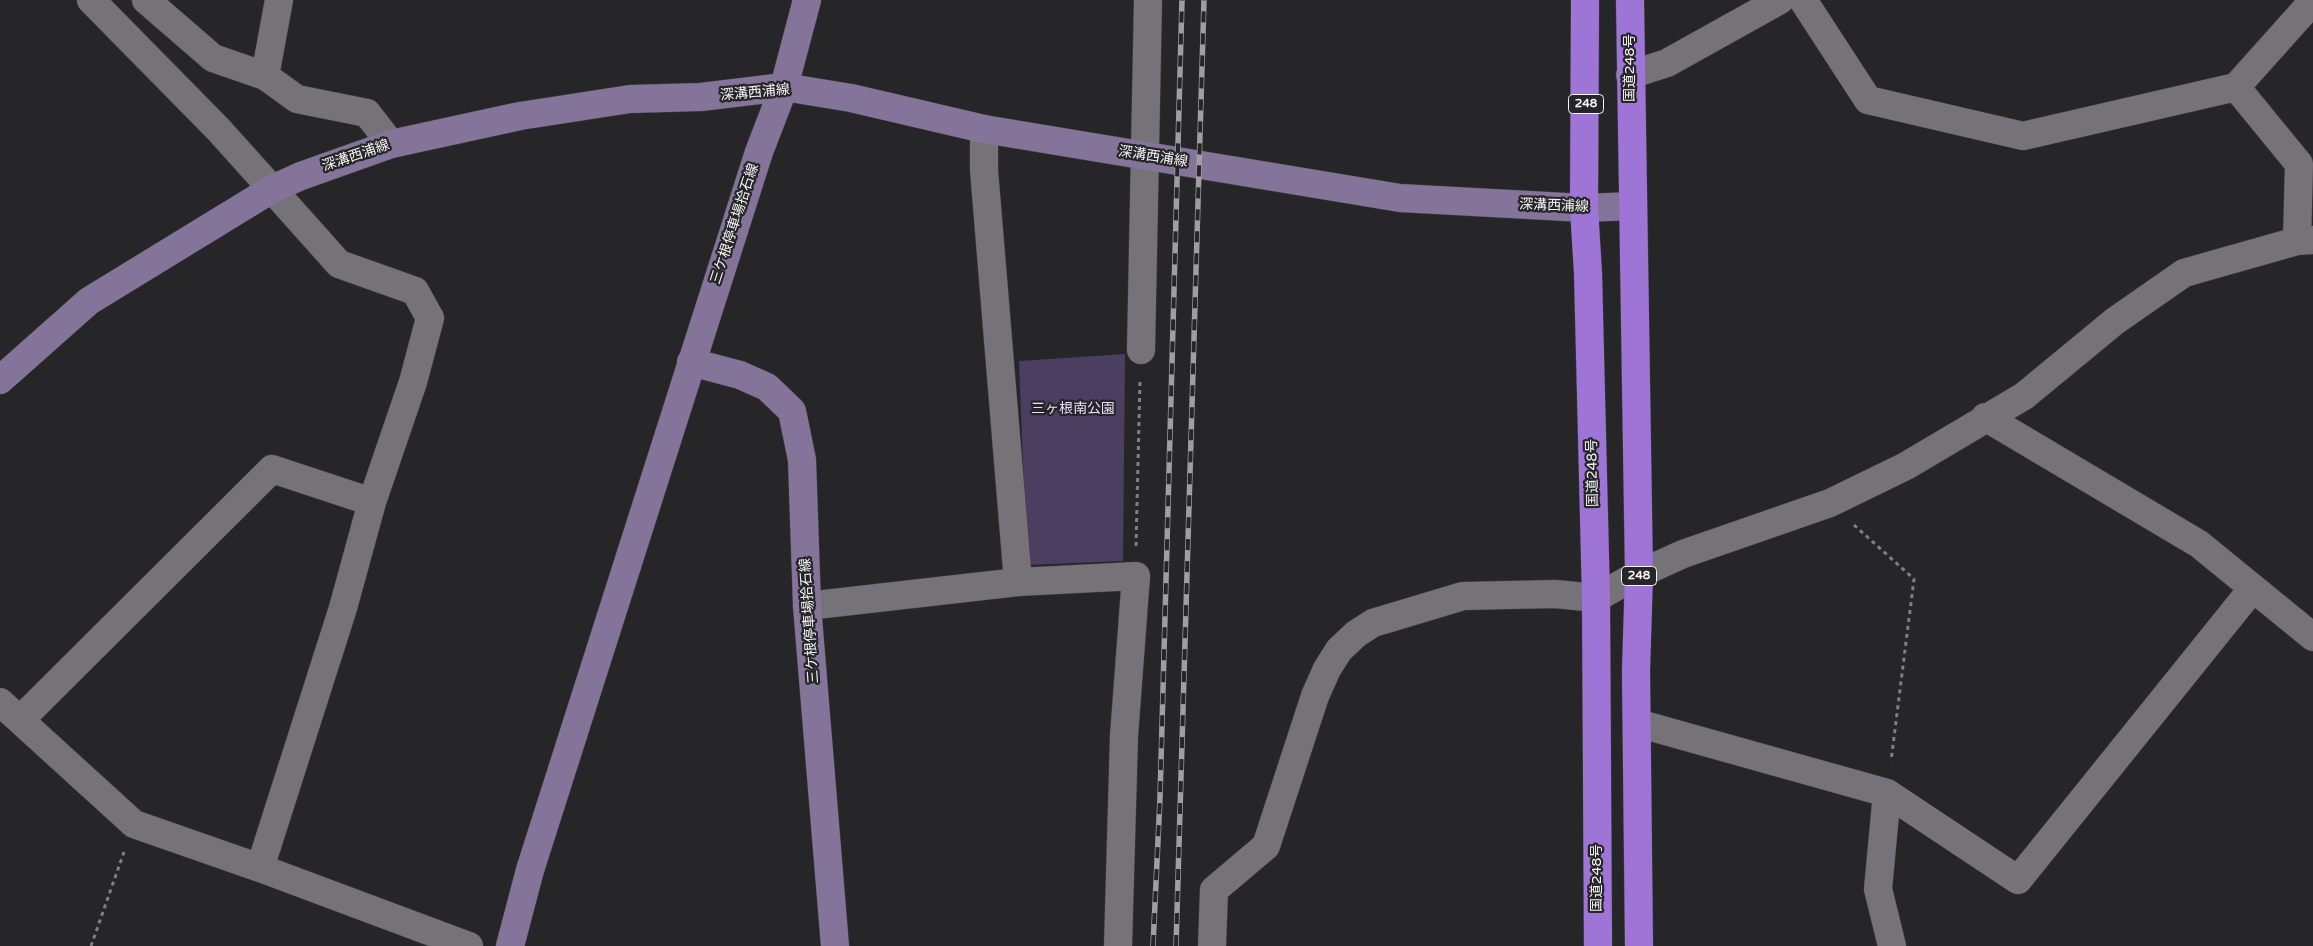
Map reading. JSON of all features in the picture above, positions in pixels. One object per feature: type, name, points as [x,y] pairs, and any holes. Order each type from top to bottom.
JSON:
[{"type":"highway","name":"国道248号","points":[[1586,0],[1584,208],[1588,272],[1596,598],[1598,946]]},
{"type":"highway","name":"国道248号","points":[[1630,0],[1639,574],[1636,671],[1639,946]]},
{"type":"main road","name":"三ケ根停車場拾石線","points":[[510,946],[530,870],[759,152],[784,87],[808,0]]},
{"type":"main road","name":"深溝西浦線","points":[[0,380],[89,300],[272,189],[332,163],[390,144],[520,116],[630,99],[701,97],[784,87],[851,98],[984,129],[1400,198],[1584,208],[1633,206]]},
{"type":"main road","name":"三ケ根停車場拾石線","points":[[691,362],[740,375],[767,387],[792,411],[802,460],[808,606],[835,946]]},
{"type":"street","points":[[91,0],[218,129],[339,264],[415,291],[430,318],[413,382],[372,502],[343,608],[260,868]]},
{"type":"street","points":[[146,0],[213,58],[265,76],[297,99],[367,113],[390,144]]},
{"type":"street","points":[[265,76],[279,0]]},
{"type":"street","points":[[1141,350],[1148,0]]},
{"type":"street","points":[[1630,75],[1667,63],[1780,0]]},
{"type":"street","points":[[1803,0],[1868,100],[2024,136],[2236,87],[2313,1]]},
{"type":"street","points":[[1212,946],[1214,890],[1266,846],[1316,696],[1327,669],[1339,650],[1356,634],[1373,623],[1463,596],[1555,594],[1596,598],[1639,574],[1683,554],[1830,503],[1906,466],[1985,417],[2024,396],[2115,321],[2184,273],[2305,241],[2299,164],[2236,87]]},
{"type":"street","points":[[984,129],[984,170],[1018,582]]},
{"type":"street","points":[[1985,417],[2199,544],[2313,638]]},
{"type":"street","points":[[20,720],[272,469],[372,502]]},
{"type":"street","points":[[808,606],[1018,582],[1136,576],[1124,736],[1118,946]]},
{"type":"street","points":[[1637,723],[1887,793],[2018,880],[2253,588]]},
{"type":"street","points":[[0,702],[134,824],[260,868],[469,946]]},
{"type":"street","points":[[1887,793],[1878,889],[1892,946]]},
{"type":"path","points":[[1136,576],[1141,350]]},
{"type":"path","points":[[1830,503],[1914,579],[1887,793]]},
{"type":"path","points":[[91,946],[134,824]]},
{"type":"green space","name":"三ヶ根南公園","points":[[1125,354],[1123,561],[1027,565],[1019,361]]},
{"type":"railway","points":[[1153,946],[1160,798],[1182,0]]},
{"type":"railway","points":[[1176,946],[1204,0]]}]
